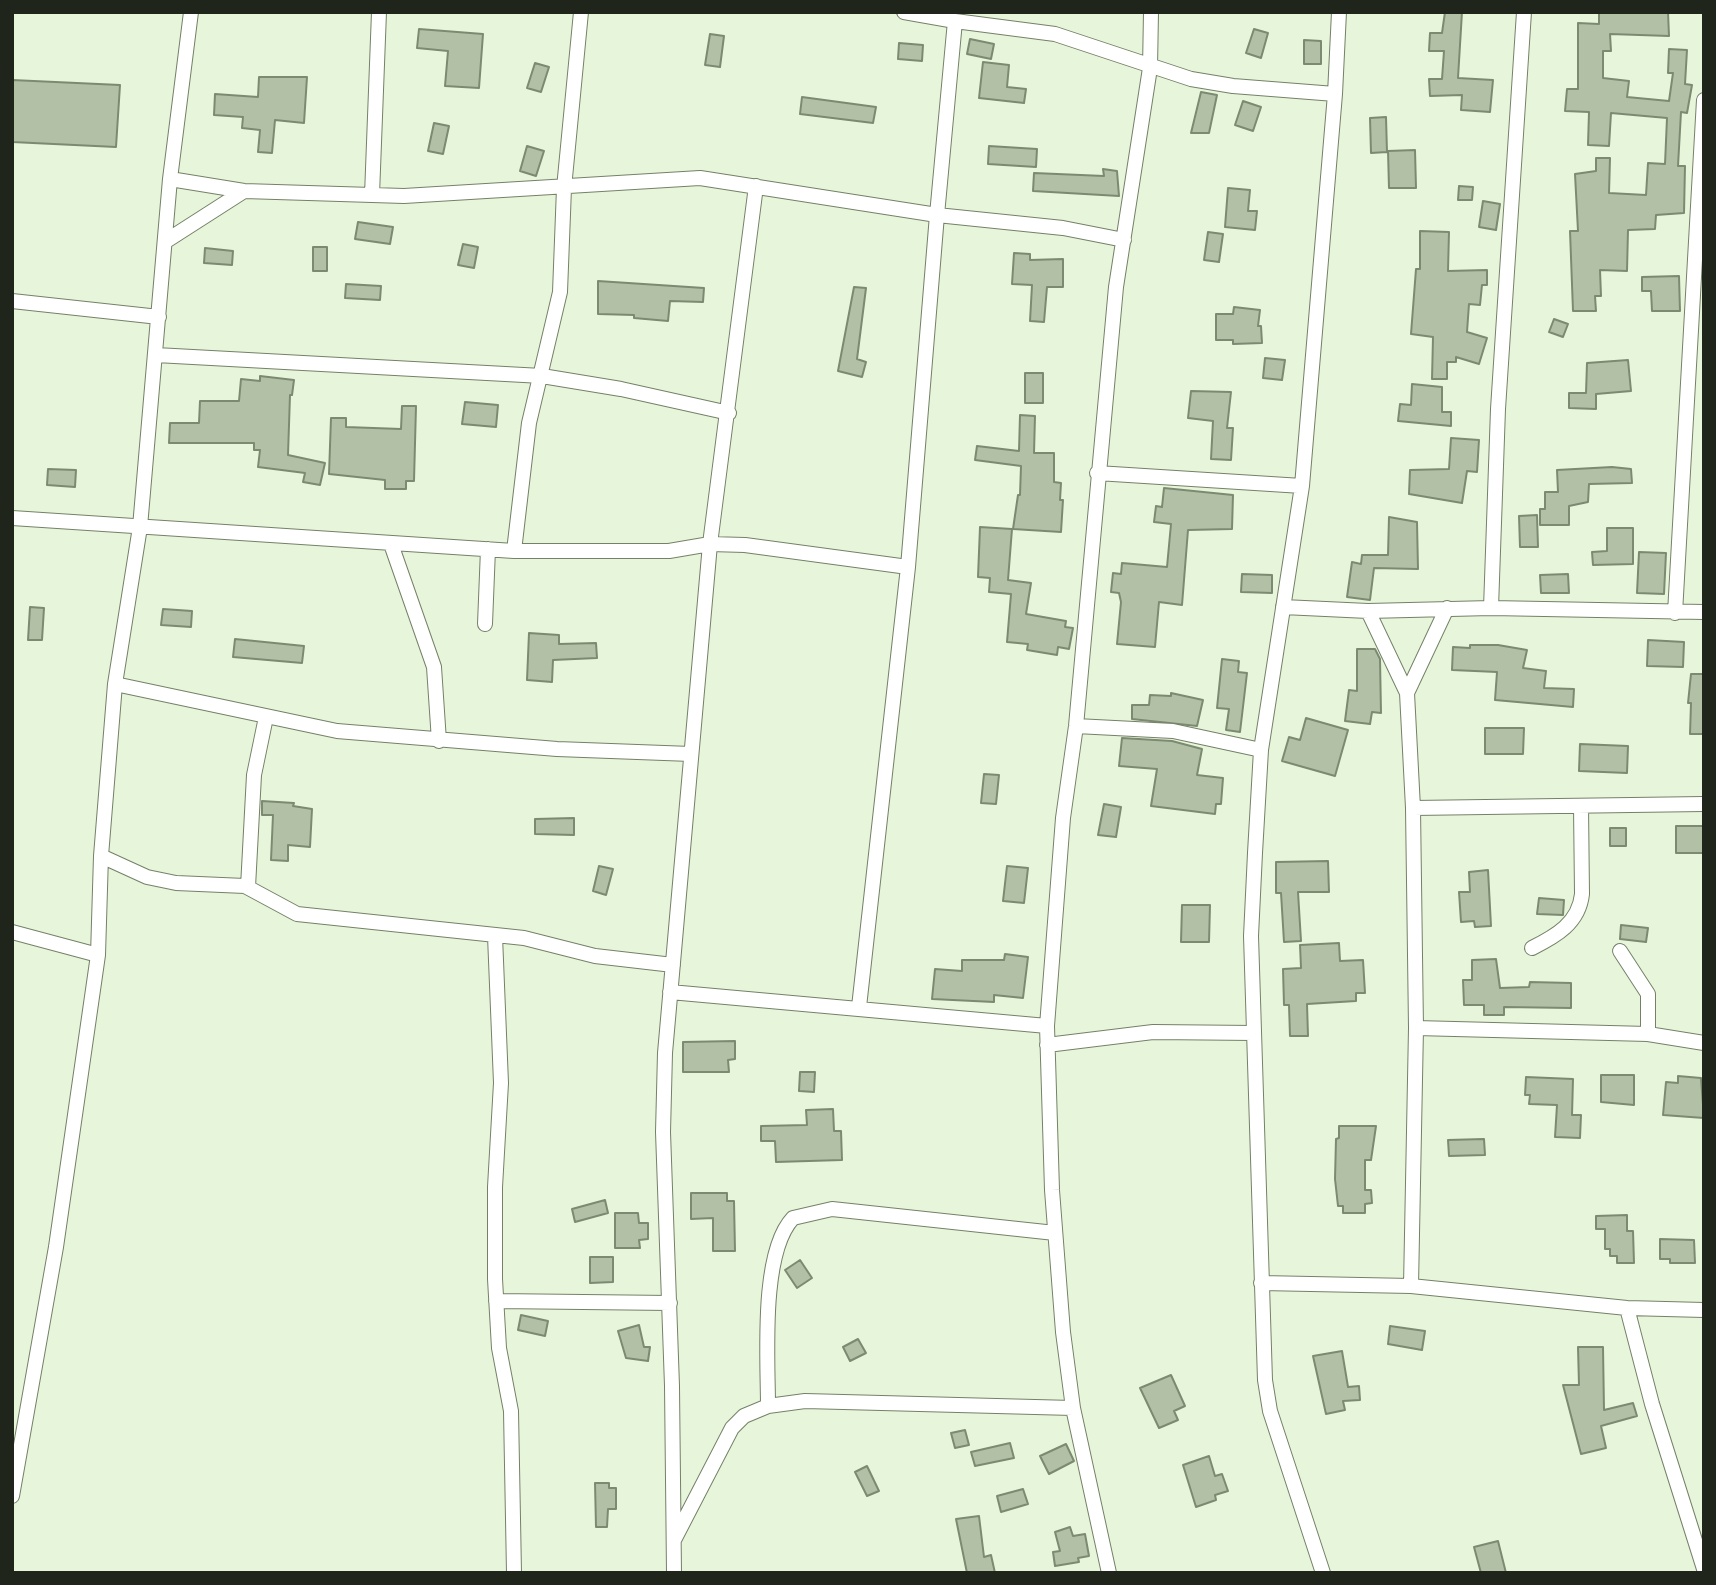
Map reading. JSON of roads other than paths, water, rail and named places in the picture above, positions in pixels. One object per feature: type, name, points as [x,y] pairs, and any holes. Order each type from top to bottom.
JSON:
[{"type":"street","points":[[12,1496],[58,1234],[98,955],[101,856],[116,684],[140,527],[170,179],[191,12]]},
{"type":"street","points":[[372,195],[379,12]]},
{"type":"street","points":[[514,551],[529,423],[560,292],[564,188],[582,12]]},
{"type":"street","points":[[904,12],[1055,34],[1150,68],[1233,86],[1335,94]]},
{"type":"street","points":[[1109,1573],[1073,1408],[1062,1332],[1055,1233],[1047,1026],[1063,818],[1076,726],[1116,287],[1140,116],[1150,68],[1151,12]]},
{"type":"street","points":[[1323,1573],[1270,1411],[1263,1353],[1251,936],[1261,750],[1302,486],[1335,94],[1339,12]]},
{"type":"street","points":[[1491,608],[1497,409],[1524,12]]},
{"type":"street","points":[[859,1007],[908,567],[955,20]]},
{"type":"street","points":[[1675,613],[1704,100]]},
{"type":"street","points":[[170,179],[244,191],[445,195],[564,188],[654,178],[700,178],[937,215],[1063,228],[1124,240]]},
{"type":"street","points":[[674,1573],[670,1303],[663,1090],[710,544],[729,413],[756,186]]},
{"type":"street","points":[[166,241],[244,191]]},
{"type":"street","points":[[12,301],[159,317]]},
{"type":"street","points":[[156,355],[542,376],[621,389],[729,413]]},
{"type":"street","points":[[1097,473],[1302,486]]},
{"type":"street","points":[[12,518],[514,551],[669,551],[710,544],[745,545],[908,567]]},
{"type":"street","points":[[391,544],[434,667],[439,741]]},
{"type":"street","points":[[485,624],[488,549]]},
{"type":"street","points":[[1283,607],[1368,611],[1491,608],[1704,612]]},
{"type":"street","points":[[1407,693],[1447,608]]},
{"type":"street","points":[[1368,611],[1407,693],[1413,808],[1416,1028],[1411,1286]]},
{"type":"street","points":[[116,684],[337,732],[439,741],[691,754]]},
{"type":"street","points":[[248,887],[254,775],[266,717]]},
{"type":"street","points":[[1076,726],[1173,731],[1261,750]]},
{"type":"street","points":[[1413,808],[1704,804]]},
{"type":"street","points":[[1532,948],[1559,932],[1579,908],[1581,806]]},
{"type":"street","points":[[101,856],[157,879],[248,887],[297,914],[524,938],[595,957],[673,965]]},
{"type":"street","points":[[12,932],[98,955]]},
{"type":"street","points":[[495,936],[501,1067],[495,1199],[496,1301],[499,1348],[512,1411],[514,1573]]},
{"type":"street","points":[[1620,951],[1639,975],[1648,994],[1648,1034]]},
{"type":"street","points":[[670,992],[1047,1026]]},
{"type":"street","points":[[1416,1028],[1648,1034],[1704,1043]]},
{"type":"street","points":[[1047,1045],[1153,1032],[1254,1033]]},
{"type":"street","points":[[768,1406],[768,1297],[780,1241],[793,1219],[832,1209],[1055,1233]]},
{"type":"street","points":[[1261,1283],[1411,1286],[1627,1308],[1704,1310]]},
{"type":"street","points":[[496,1301],[670,1303]]},
{"type":"street","points":[[1627,1308],[1652,1404],[1704,1569]]},
{"type":"street","points":[[673,1543],[732,1428],[744,1416],[768,1406],[825,1401],[927,1407],[1073,1408]]}]
